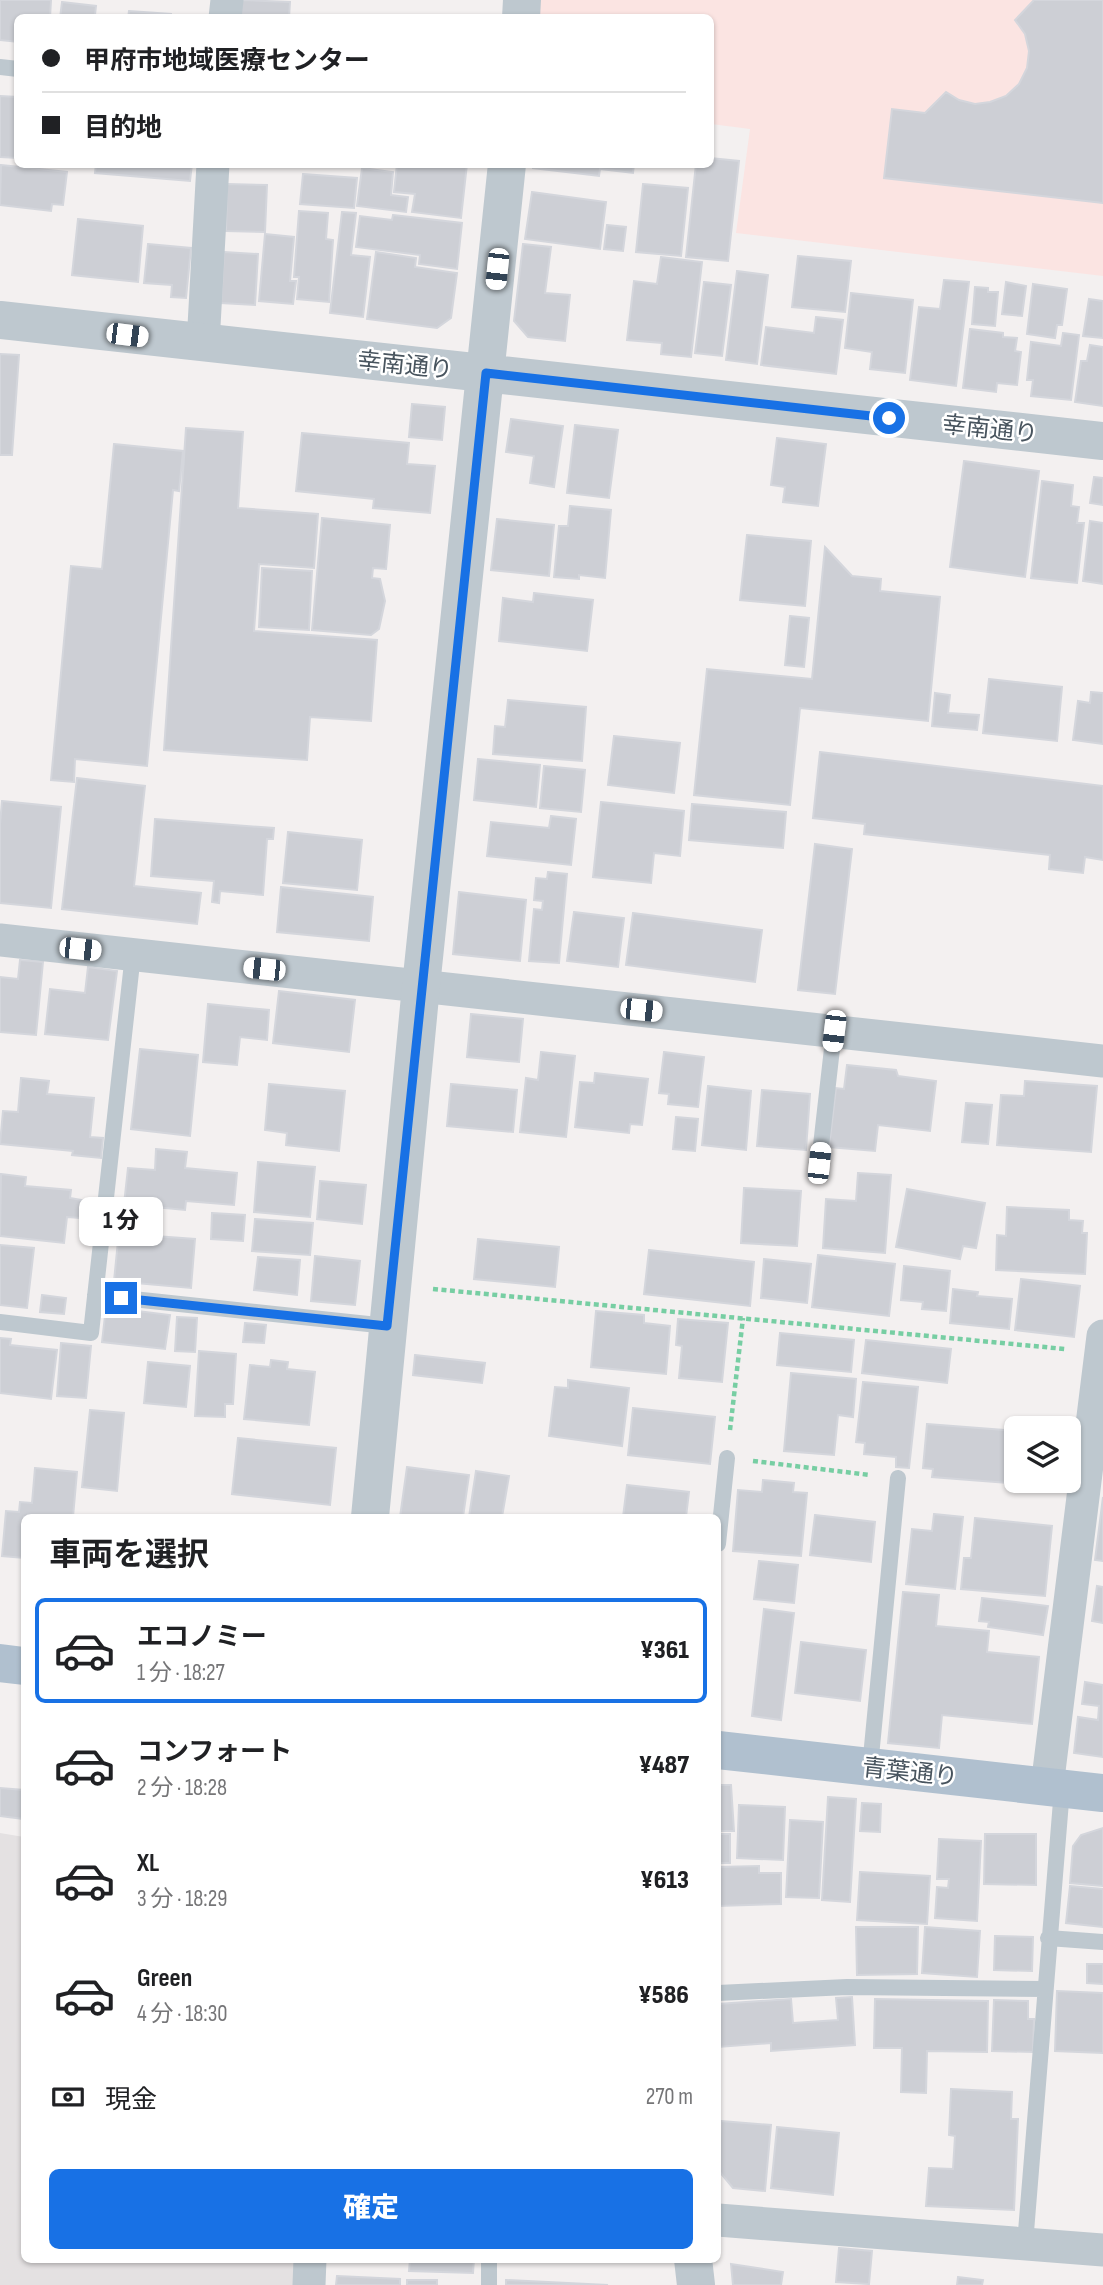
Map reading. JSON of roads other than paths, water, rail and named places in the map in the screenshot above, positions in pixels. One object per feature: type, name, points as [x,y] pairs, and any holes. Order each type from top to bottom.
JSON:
[{"type":"main road","points":[[0,1664],[21,1667]]},
{"type":"main road","name":"青葉通り","points":[[721,1750],[1103,1793]]},
{"type":"street","points":[[203,344],[214,168]]},
{"type":"street","points":[[370,1514],[421,986],[507,168]]},
{"type":"street","name":"幸南通り","points":[[0,320],[1103,441]]},
{"type":"street","points":[[0,940],[1103,1061]]},
{"type":"street","points":[[1054,1788],[1101,1364]]},
{"type":"street","points":[[721,2220],[1103,2250]]},
{"type":"street","points":[[309,2285],[310,2263]]},
{"type":"street","points":[[693,2263],[696,2285]]},
{"type":"lane","points":[[0,1322],[90,1333],[133,954]]},
{"type":"lane","points":[[819,1163],[834,1031]]},
{"type":"lane","points":[[94,1295],[387,1326]]},
{"type":"lane","points":[[721,1515],[727,1458]]},
{"type":"lane","points":[[870,1767],[898,1478]]},
{"type":"lane","points":[[1025,2244],[1048,1938],[1054,1788]]},
{"type":"lane","points":[[1048,1938],[1103,1942]]},
{"type":"lane","points":[[721,1993],[847,1987],[1044,1989]]},
{"type":"lane","points":[[489,2263],[489,2285]]}]
